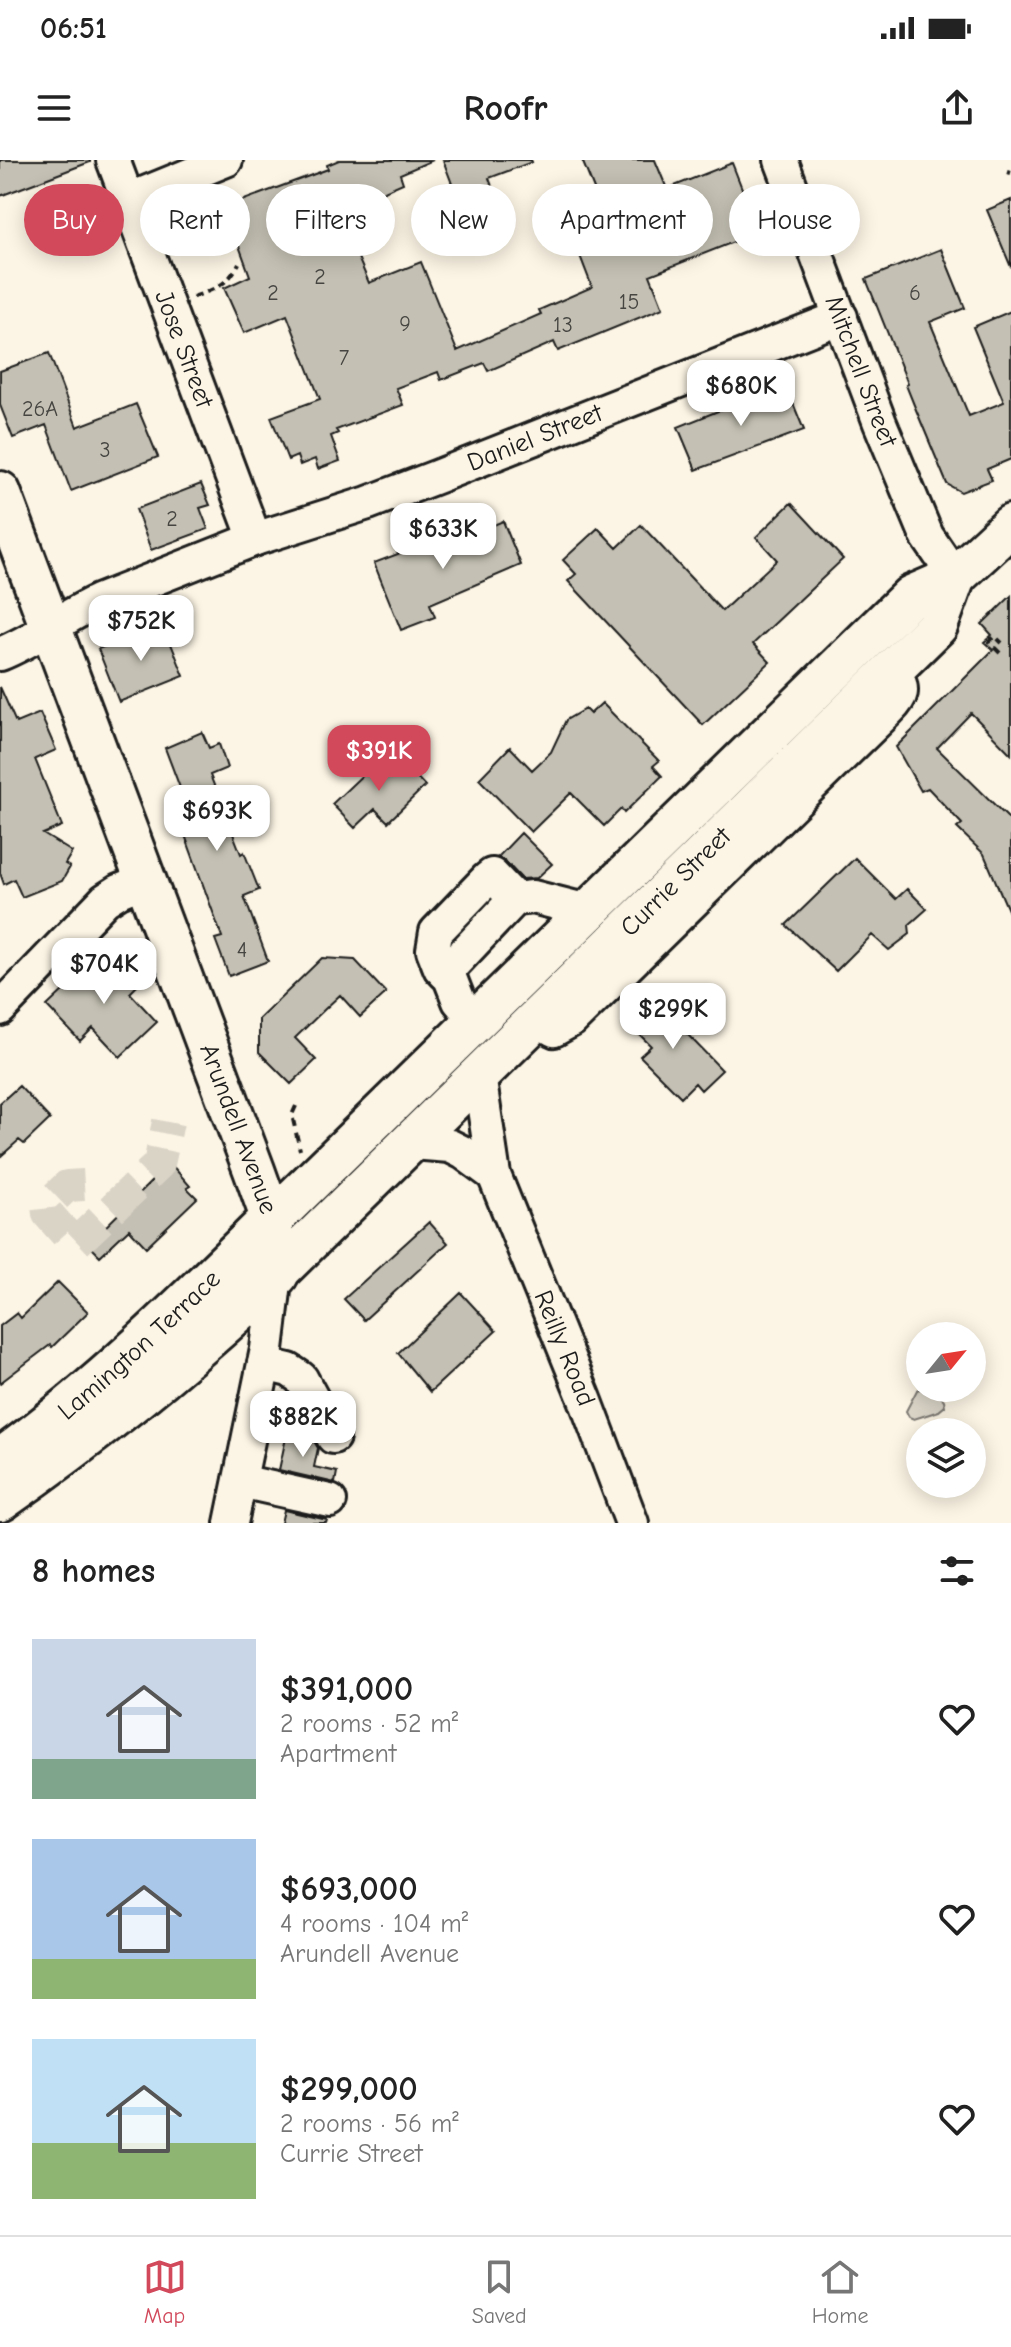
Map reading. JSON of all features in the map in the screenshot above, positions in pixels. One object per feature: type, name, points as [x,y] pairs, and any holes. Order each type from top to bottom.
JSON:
[{"type":"highway","name":"Lamington Terrace","points":[[0,1462],[49,1427],[99,1384],[271,1221]]},
{"type":"highway","name":"Lamington Terrace","points":[[0,1499],[119,1413],[276,1274]]},
{"type":"main road","name":"Arundell Avenue","points":[[0,492],[254,1170],[271,1221],[276,1274]]},
{"type":"main road","name":"Currie Street","points":[[271,1221],[911,596],[955,577],[1011,525]]},
{"type":"main road","name":"Currie Street","points":[[276,1274],[937,626],[955,577]]},
{"type":"street","name":"Jose Street","points":[[113,160],[255,539]]},
{"type":"street","points":[[128,200],[226,160]]},
{"type":"street","name":"Mitchell Street","points":[[781,160],[871,400],[927,536],[955,577]]},
{"type":"street","name":"Daniel Street","points":[[0,654],[98,601],[255,539],[368,503],[841,317]]},
{"type":"street","points":[[535,1019],[554,1030],[572,1020],[898,702],[902,690],[895,669]]},
{"type":"street","points":[[731,771],[759,800]]},
{"type":"street","points":[[476,1021],[459,1001],[450,978],[433,950],[436,932],[492,875],[515,899],[533,897],[588,911]]},
{"type":"street","points":[[0,1009],[105,900],[144,881]]},
{"type":"street","name":"Reilly Road","points":[[479,1075],[494,1175],[632,1523]]},
{"type":"street","points":[[412,1143],[450,1146],[494,1175]]},
{"type":"street","points":[[231,1523],[264,1364],[276,1274]]},
{"type":"street","points":[[264,1364],[289,1370],[301,1378],[333,1437]]},
{"type":"street","points":[[240,1481],[330,1501]]},
{"type":"path","points":[[193,297],[231,279],[239,263]]},
{"type":"path","points":[[1000,653],[989,642],[995,636],[1002,643]]},
{"type":"path","points":[[296,1106],[292,1115],[302,1156]]},
{"type":"shaded area","points":[[911,1402],[944,1402],[945,1406],[939,1411],[917,1418],[909,1417],[906,1411]]},
{"type":"building","points":[[0,160],[90,160],[32,184],[24,184],[24,187],[0,196]]},
{"type":"building","points":[[339,160],[433,160],[400,174],[403,183],[395,186],[395,184],[287,184],[328,169],[327,165]]},
{"type":"building","points":[[443,160],[532,162],[489,178],[491,184],[452,184]]},
{"type":"building","points":[[582,160],[655,160],[665,184],[592,184]]},
{"type":"building","points":[[732,163],[740,184],[729,184],[729,244],[713,250],[713,184],[680,184]]},
{"type":"building","points":[[266,192],[266,256],[357,256],[369,283],[421,262],[457,351],[541,314],[539,310],[592,287],[580,256],[698,256],[650,275],[663,308],[558,351],[554,342],[488,371],[484,363],[441,380],[438,372],[396,388],[403,405],[336,430],[338,433],[331,436],[340,461],[318,469],[315,459],[300,465],[297,456],[288,460],[271,417],[320,399],[287,315],[244,333],[224,288],[250,276],[243,256],[250,256],[250,198]]},
{"type":"building","points":[[1011,200],[1011,267],[987,210]]},
{"type":"building","points":[[941,249],[965,308],[930,322],[969,416],[1004,402],[973,327],[1011,311],[1011,459],[987,469],[992,480],[961,492],[947,484],[866,279]]},
{"type":"building","points":[[49,353],[77,427],[136,404],[158,457],[71,491],[46,425],[13,438],[0,405],[0,371]]},
{"type":"building","points":[[785,384],[804,430],[696,470],[678,427]]},
{"type":"building","points":[[201,484],[210,505],[200,508],[208,529],[151,550],[136,509]]},
{"type":"building","points":[[791,503],[843,559],[753,644],[770,662],[703,725],[568,581],[576,574],[563,560],[598,528],[617,548],[641,525],[722,611],[777,560],[756,537]]},
{"type":"building","points":[[503,521],[521,565],[430,604],[435,617],[401,630],[374,563],[445,536],[448,544]]},
{"type":"building","points":[[1011,596],[1011,754],[971,713],[937,748],[1011,821],[1011,917],[984,854],[957,828],[962,824],[928,788],[921,791],[896,747],[993,650],[984,642],[992,635],[982,624]]},
{"type":"building","points":[[163,624],[184,676],[119,702],[98,649]]},
{"type":"building","points":[[0,687],[16,723],[40,713],[56,750],[35,759],[62,826],[43,834],[72,852],[65,864],[70,867],[62,881],[22,897],[14,879],[4,884],[0,873]]},
{"type":"building","points":[[602,703],[659,761],[653,766],[662,776],[624,813],[621,809],[604,826],[571,793],[531,832],[479,779],[510,747],[532,770],[551,752],[566,720],[585,709],[590,714]]},
{"type":"building","points":[[202,732],[209,748],[219,744],[227,768],[210,775],[241,854],[244,852],[259,890],[244,896],[268,961],[229,976],[215,939],[222,937],[177,813],[188,809],[165,748]]},
{"type":"building","points":[[397,756],[425,786],[388,822],[375,809],[355,828],[332,804],[374,764],[382,771]]},
{"type":"building","points":[[521,833],[552,864],[537,878],[522,879],[498,857]]},
{"type":"building","points":[[855,858],[896,899],[907,889],[927,909],[909,925],[910,934],[889,950],[872,935],[836,971],[786,925]]},
{"type":"building","points":[[104,952],[137,986],[130,993],[157,1022],[120,1057],[93,1028],[80,1041],[47,1006]]},
{"type":"building","points":[[322,958],[355,960],[386,993],[360,1017],[340,995],[325,1009],[295,1038],[316,1060],[291,1084],[259,1052],[259,1019]]},
{"type":"building","points":[[654,1000],[722,1070],[701,1090],[695,1083],[681,1097],[640,1056],[651,1046],[627,1022]]},
{"type":"building","points":[[19,1086],[50,1119],[24,1144],[19,1140],[0,1157],[0,1103]]},
{"type":"building","points":[[170,1163],[197,1198],[146,1247],[129,1229],[100,1256],[88,1244]]},
{"type":"building","points":[[429,1222],[448,1243],[364,1320],[344,1299]]},
{"type":"building","points":[[58,1282],[88,1312],[52,1347],[50,1345],[0,1383],[0,1326],[17,1313],[21,1318]]},
{"type":"building","points":[[461,1293],[496,1331],[430,1392],[398,1353]]},
{"type":"building","points":[[287,1433],[312,1438],[318,1448],[314,1467],[337,1472],[335,1483],[279,1470]]},
{"type":"building","points":[[284,1510],[327,1520],[326,1523],[281,1523]]},
{"type":"tunnel","points":[[84,1185],[67,1186],[47,1205],[48,1214],[76,1243],[159,1164],[168,1122]]}]
